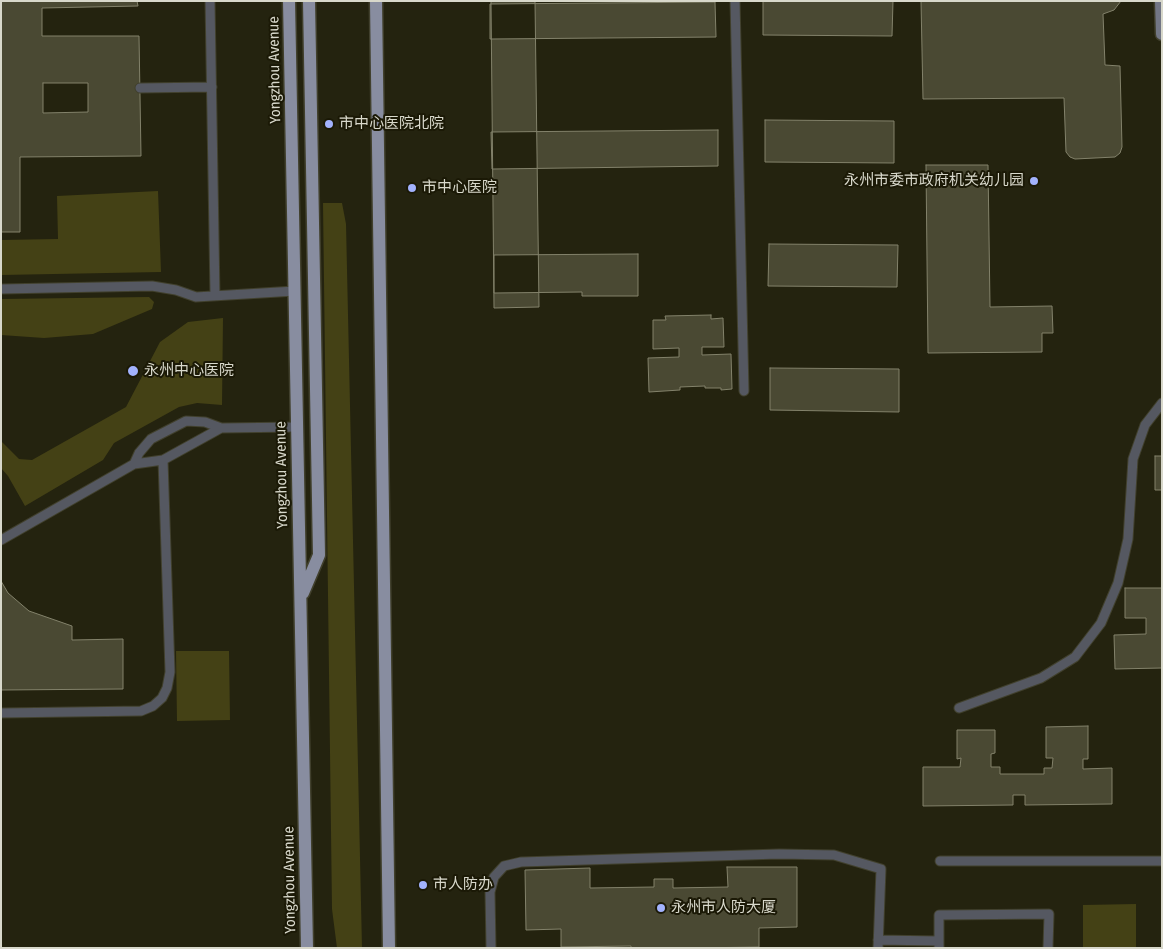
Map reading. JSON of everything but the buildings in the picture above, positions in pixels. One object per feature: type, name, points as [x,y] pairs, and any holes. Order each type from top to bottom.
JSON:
[{"type":"main road","name":"Yongzhou Avenue","points":[[290,1],[307,948]]},
{"type":"main road","points":[[301,598],[319,556],[309,1]]},
{"type":"main road","points":[[376,1],[389,948]]},
{"type":"street","points":[[1161,1],[1162,34]]},
{"type":"lane","points":[[210,1],[215,296]]},
{"type":"lane","points":[[736,1],[744,390]]},
{"type":"lane","points":[[140,88],[212,86]]},
{"type":"lane","points":[[1,289],[152,286],[196,296],[295,291]]},
{"type":"lane","points":[[959,708],[1041,678],[1075,657],[1101,623],[1118,583],[1128,539],[1133,459],[1145,425],[1162,402]]},
{"type":"lane","points":[[134,464],[139,453],[151,439],[186,421],[205,422],[221,428],[297,427]]},
{"type":"lane","points":[[1,540],[134,464],[163,460],[221,428]]},
{"type":"lane","points":[[1,713],[141,711],[153,706],[162,698],[167,688],[170,672],[163,460]]},
{"type":"lane","points":[[491,948],[490,892],[494,877],[504,866],[521,862],[779,854],[834,855],[881,869],[878,944],[939,945],[939,915],[1049,914],[1048,948]]},
{"type":"lane","points":[[940,861],[1162,861]]},
{"type":"shaded area","points":[[158,191],[161,272],[1,275],[1,240],[58,239],[57,196]]},
{"type":"shaded area","points":[[323,203],[342,203],[346,224],[362,948],[337,948],[332,909]]},
{"type":"shaded area","points":[[149,297],[154,302],[152,309],[93,334],[44,338],[1,335],[1,299]]},
{"type":"shaded area","points":[[223,318],[222,405],[197,403],[179,407],[114,443],[103,460],[25,506],[8,476],[1,468],[1,441],[19,459],[32,460],[126,407],[160,342],[188,322]]},
{"type":"shaded area","points":[[176,651],[229,651],[230,720],[177,721]]},
{"type":"shaded area","points":[[1136,904],[1136,948],[1083,948],[1083,905]]},
{"type":"place","name":"市中心医院北院","points":[[329,124]]},
{"type":"place","name":"永州市委市政府机关幼儿园","points":[[1034,181]]},
{"type":"place","name":"市中心医院","points":[[412,188]]},
{"type":"place","name":"永州中心医院","points":[[133,371]]},
{"type":"place","name":"市人防办","points":[[423,885]]},
{"type":"place","name":"永州市人防大厦","points":[[661,908]]}]
